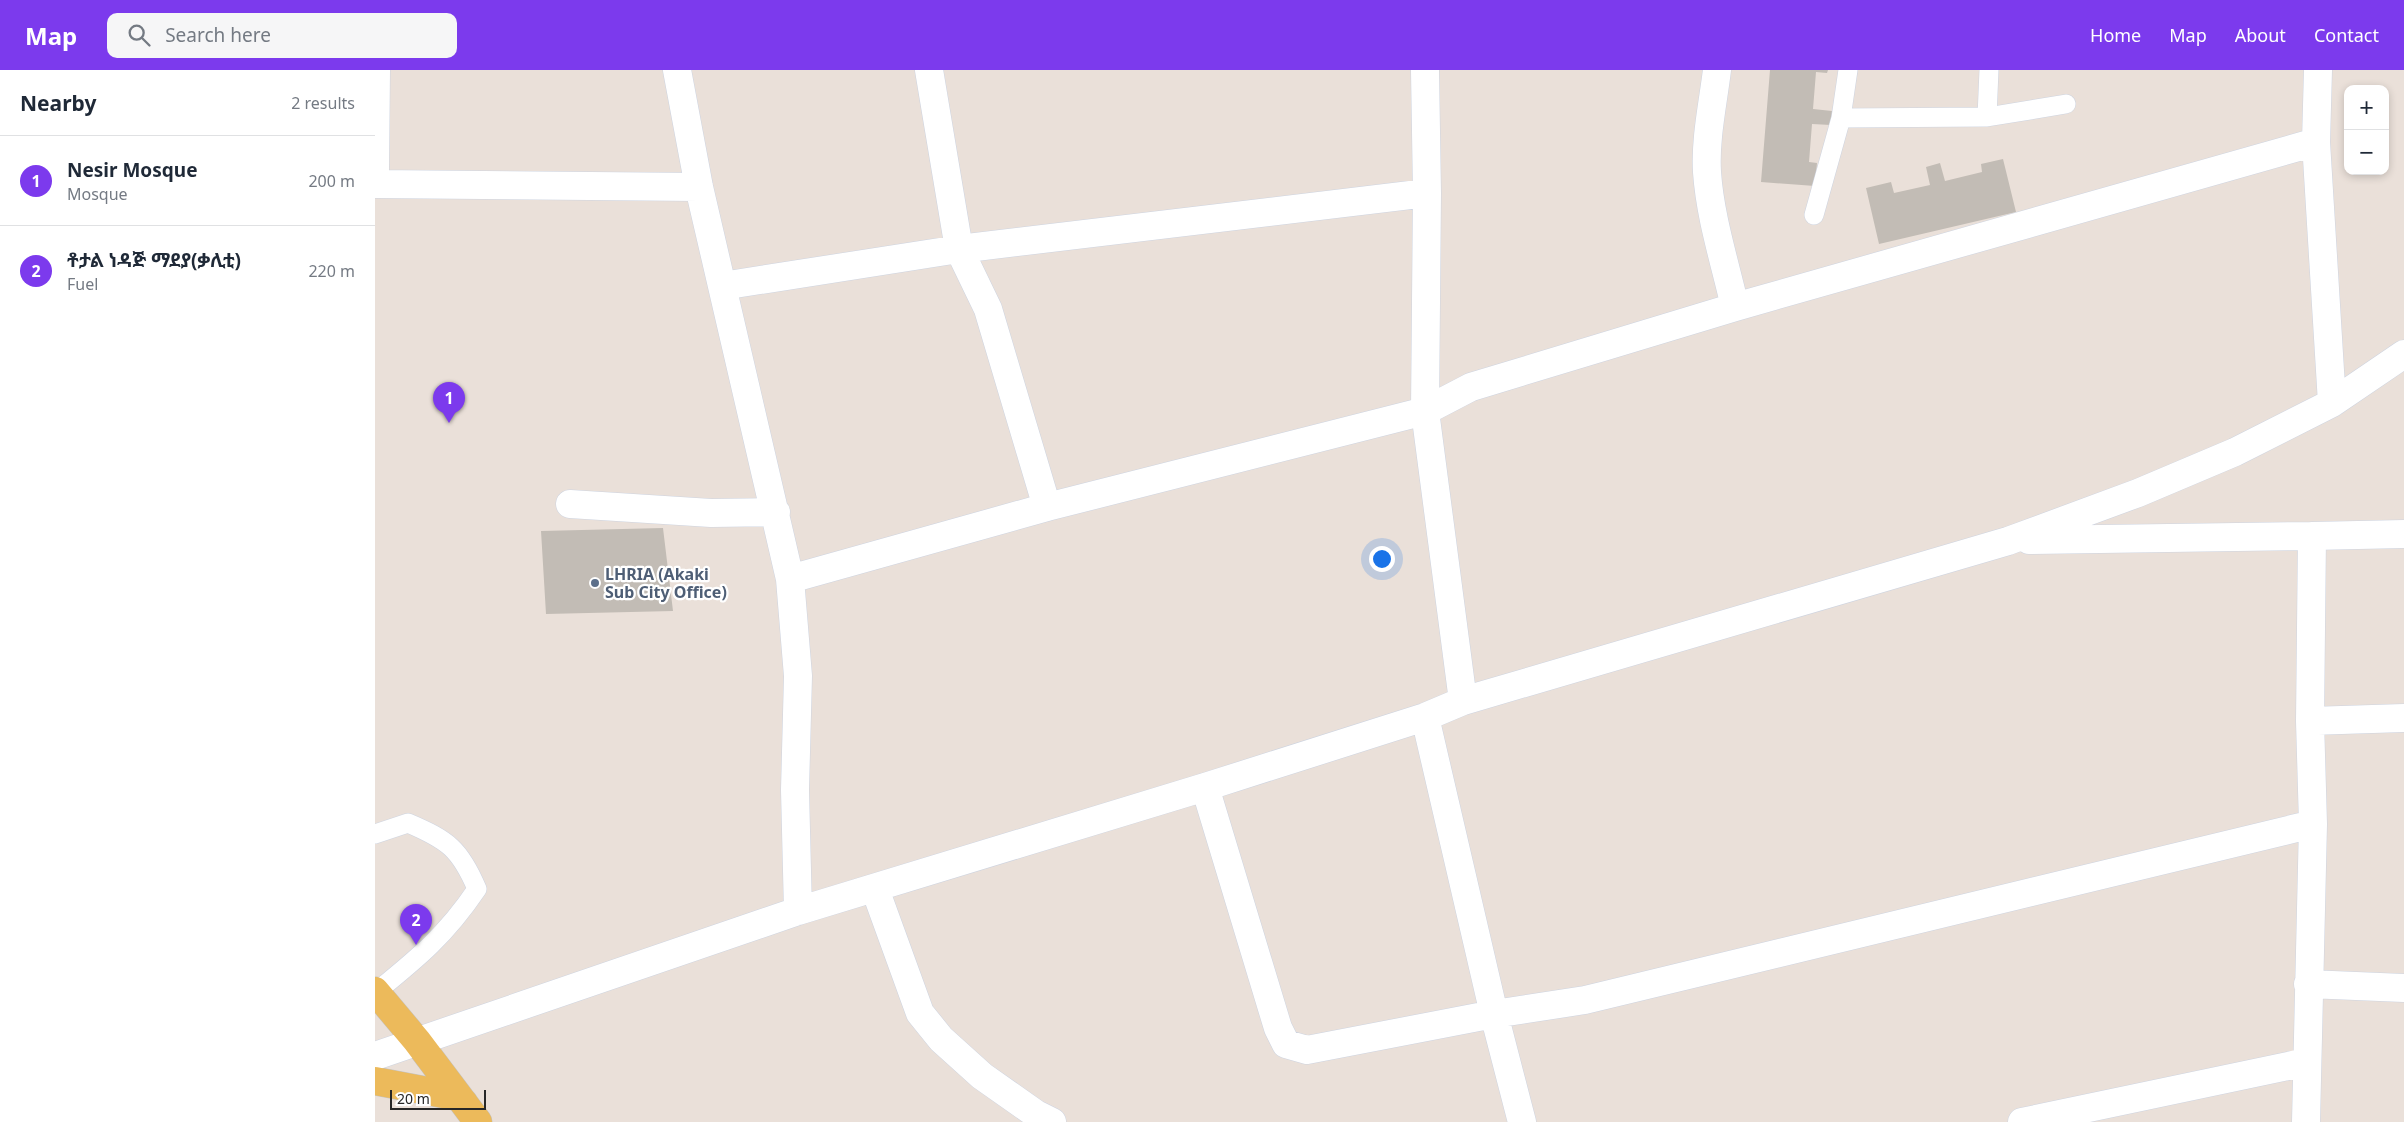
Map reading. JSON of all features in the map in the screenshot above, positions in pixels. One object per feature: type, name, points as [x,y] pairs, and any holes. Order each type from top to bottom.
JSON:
[{"type":"main road","points":[[376,991],[417,1041],[478,1122]]},
{"type":"main road","points":[[375,1080],[459,1097],[483,1122]]},
{"type":"street","points":[[375,169],[376,70]]},
{"type":"street","points":[[677,70],[699,187],[721,286],[791,579],[798,676],[795,790],[798,911]]},
{"type":"street","points":[[929,70],[959,249],[988,309],[1047,507]]},
{"type":"street","points":[[1425,70],[1427,193],[1425,411],[1463,701]]},
{"type":"street","points":[[1717,70],[1709,131],[1707,171],[1710,196],[1735,307]]},
{"type":"street","points":[[2318,70],[2316,142],[2332,403]]},
{"type":"street","points":[[791,579],[1047,507],[1425,411],[1471,387],[1735,307],[2316,142]]},
{"type":"street","points":[[375,184],[699,187]]},
{"type":"street","points":[[721,286],[959,249],[1427,193]]},
{"type":"street","points":[[375,1056],[798,911],[875,889],[1425,717],[1463,701],[2008,541],[2164,482],[2235,452],[2332,403],[2404,354]]},
{"type":"street","points":[[570,504],[711,513],[776,512]]},
{"type":"street","points":[[2008,541],[2404,534]]},
{"type":"street","points":[[2306,1122],[2313,824],[2311,536]]},
{"type":"street","points":[[1425,717],[1494,1014],[1522,1122]]},
{"type":"street","points":[[2311,721],[2404,718]]},
{"type":"street","points":[[1205,786],[1278,1028],[1286,1044],[1307,1050],[1494,1014],[1585,1000],[2313,824]]},
{"type":"street","points":[[875,889],[920,1013],[941,1039],[982,1076],[1037,1114],[1052,1122]]},
{"type":"street","points":[[2308,984],[2404,988]]},
{"type":"street","points":[[2022,1122],[2307,1062]]},
{"type":"lane","points":[[1814,215],[1841,118],[1848,70]]},
{"type":"lane","points":[[1987,118],[1989,70]]},
{"type":"lane","points":[[1841,118],[1987,118],[2065,104]]},
{"type":"lane","points":[[375,834],[408,823],[439,836],[466,864],[477,889],[458,918],[431,947],[376,991]]},
{"type":"building","points":[[1770,70],[1828,70],[1827,73],[1816,72],[1813,109],[1832,111],[1831,125],[1812,124],[1809,162],[1817,163],[1815,186],[1761,182]]},
{"type":"building","points":[[2003,159],[2016,212],[1879,244],[1866,188],[1891,182],[1894,193],[1930,185],[1926,167],[1940,163],[1945,181],[1982,172],[1981,164]]},
{"type":"building","points":[[663,528],[673,611],[546,614],[541,531]]},
{"type":"place","name":"Nesir Mosque","points":[[449,423]]},
{"type":"place","name":"LHRIA (Akaki Sub City Office)","points":[[595,583]]},
{"type":"place","name":"ቶታል ነዳጅ ማደያ(ቃሊቲ)","points":[[416,945]]}]
